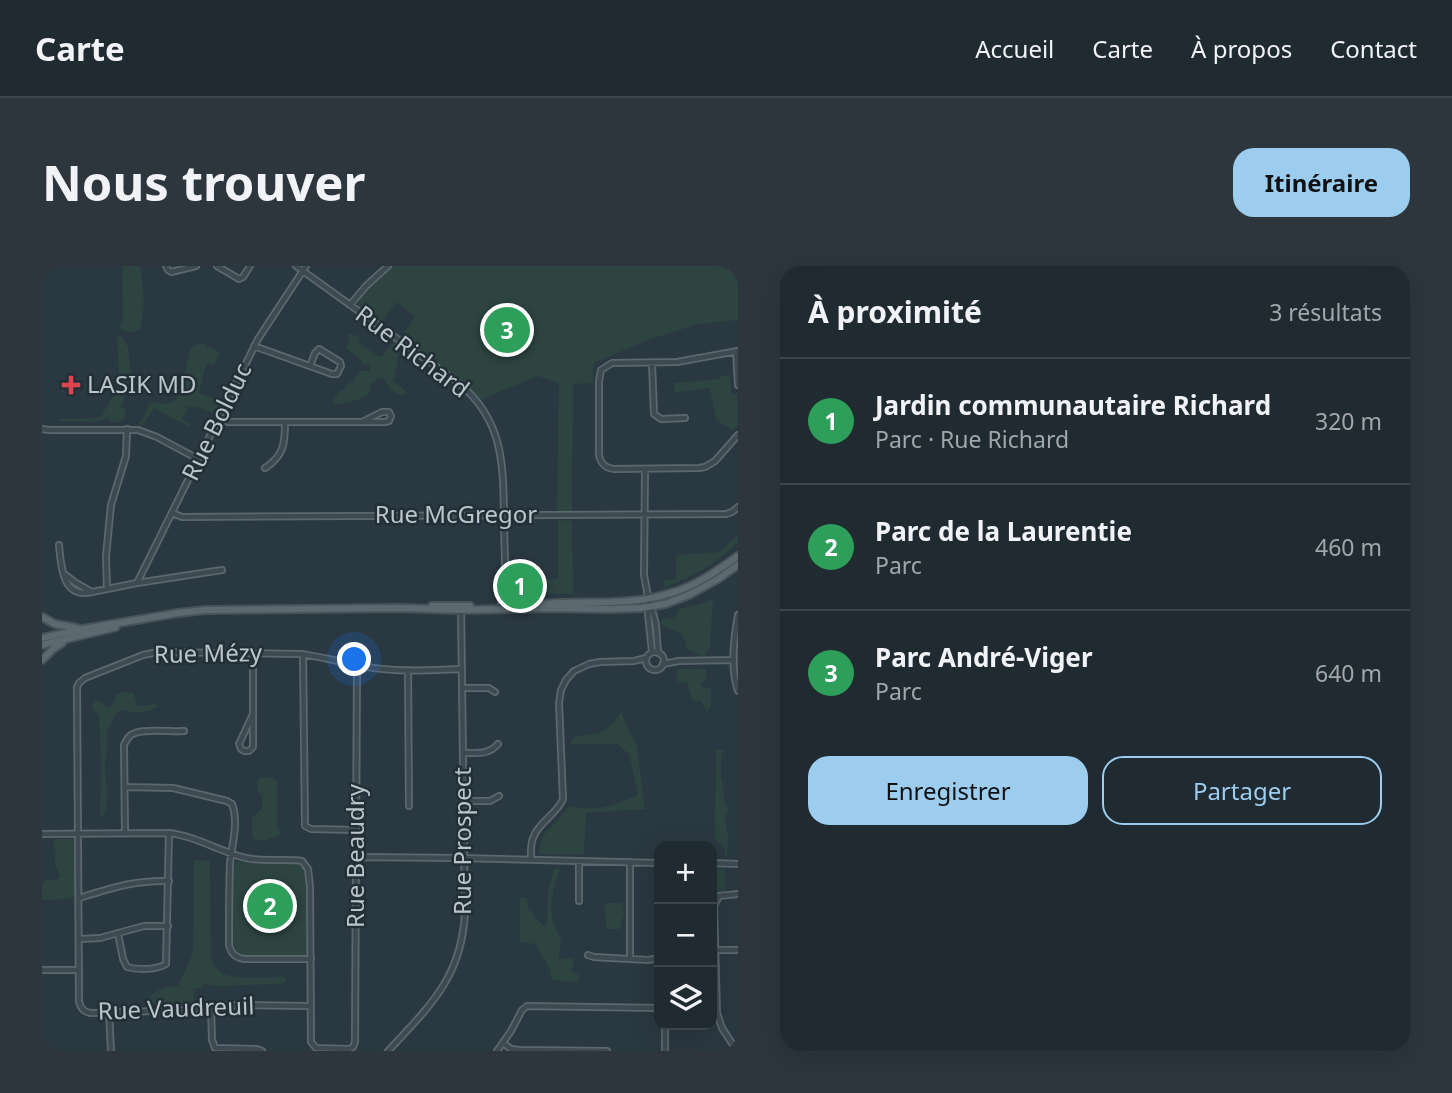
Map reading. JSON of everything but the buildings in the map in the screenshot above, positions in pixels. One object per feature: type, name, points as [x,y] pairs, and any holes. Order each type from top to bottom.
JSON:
[{"type":"main road","points":[[42,638],[205,610],[611,609],[649,603],[715,573],[738,556]]},
{"type":"main road","points":[[461,608],[665,604],[691,594],[738,565]]},
{"type":"main road","points":[[42,617],[55,624],[83,629]]},
{"type":"main road","points":[[42,645],[131,622]]},
{"type":"main road","points":[[42,660],[58,646],[76,638]]},
{"type":"street","points":[[166,266],[169,272],[196,266]]},
{"type":"street","points":[[216,266],[239,279],[250,266]]},
{"type":"street","name":"Rue Richard","points":[[296,266],[304,268],[460,384],[481,408],[494,430],[502,459],[506,585],[509,601],[514,606]]},
{"type":"street","points":[[351,305],[366,286],[388,266]]},
{"type":"street","name":"Rue Bolduc","points":[[137,583],[254,346],[304,268]]},
{"type":"street","points":[[254,346],[310,366],[335,374],[341,366],[340,362],[319,349],[310,366]]},
{"type":"street","points":[[738,385],[737,351],[682,361],[612,363],[603,368],[599,376],[600,460],[609,468],[705,467],[715,461],[738,435]]},
{"type":"street","points":[[652,363],[654,414],[661,419],[685,418]]},
{"type":"street","points":[[218,418],[228,422],[388,422],[391,416],[384,411],[364,421]]},
{"type":"street","points":[[265,468],[275,460],[283,446],[285,422]]},
{"type":"street","points":[[107,589],[106,556],[111,505],[127,456],[127,429]]},
{"type":"street","points":[[42,431],[138,430],[198,459]]},
{"type":"street","points":[[531,859],[534,834],[557,810],[562,799],[559,703],[563,684],[574,671],[589,664],[646,661],[655,652],[653,613],[644,570],[645,469]]},
{"type":"street","name":"Rue McGregor","points":[[172,513],[182,517],[645,515],[726,514],[738,507]]},
{"type":"street","points":[[59,545],[66,583],[71,589],[84,593],[222,570]]},
{"type":"street","name":"Rue Richard","points":[[500,606],[506,585]]},
{"type":"street","name":"Rue Prospect","points":[[388,1051],[435,999],[455,965],[465,920],[461,608]]},
{"type":"street","points":[[738,615],[734,660],[738,691]]},
{"type":"street","name":"Rue Mézy","points":[[79,970],[77,692],[79,683],[85,678],[150,653],[165,652],[303,654],[378,669],[461,669]]},
{"type":"street","points":[[655,652],[663,658],[679,661]]},
{"type":"street","points":[[253,654],[253,714],[253,747],[244,751],[239,744],[253,714]]},
{"type":"street","points":[[303,654],[304,826],[311,829],[356,830]]},
{"type":"street","points":[[646,661],[654,670],[663,664],[663,658]]},
{"type":"street","points":[[663,664],[734,660]]},
{"type":"street","name":"Rue Beaudry","points":[[310,1006],[310,1039],[314,1047],[345,1050],[353,1047],[357,666]]},
{"type":"street","points":[[408,670],[409,806]]},
{"type":"street","points":[[462,688],[489,688],[495,692]]},
{"type":"street","points":[[125,832],[124,745],[130,735],[142,732],[184,731]]},
{"type":"street","points":[[463,753],[488,752],[498,744]]},
{"type":"street","points":[[125,787],[182,789],[230,802],[234,812],[234,842],[230,864],[231,951],[244,959],[311,959]]},
{"type":"street","points":[[463,801],[490,801],[499,796]]},
{"type":"street","points":[[42,834],[169,833],[188,836],[249,859],[299,860],[304,863],[308,869],[310,887],[310,1006]]},
{"type":"street","points":[[118,933],[127,967],[134,969],[164,966],[167,961],[169,833]]},
{"type":"street","points":[[356,857],[654,863]]},
{"type":"street","points":[[579,861],[579,901]]},
{"type":"street","points":[[630,862],[630,959]]},
{"type":"street","points":[[717,863],[738,864]]},
{"type":"street","points":[[79,898],[132,882],[169,881]]},
{"type":"street","points":[[715,904],[719,896],[738,894]]},
{"type":"street","points":[[79,939],[96,939],[144,926],[168,926]]},
{"type":"street","points":[[717,950],[738,950]]},
{"type":"street","points":[[587,955],[654,959]]},
{"type":"street","points":[[716,967],[717,1013],[733,1050]]},
{"type":"street","points":[[42,970],[79,970]]},
{"type":"street","name":"Rue Vaudreuil","points":[[79,970],[79,1001],[81,1008],[89,1013],[188,1010],[227,1005],[310,1006]]},
{"type":"street","points":[[211,1007],[212,1040],[215,1048],[262,1051]]},
{"type":"street","points":[[497,1051],[525,1007],[654,1008]]},
{"type":"street","points":[[109,1012],[111,1051]]},
{"type":"street","points":[[665,1030],[665,1051]]},
{"type":"street","points":[[503,1043],[511,1049],[519,1050],[607,1051]]},
{"type":"green space","points":[[122,266],[140,266],[143,313],[140,329],[132,332],[122,330],[119,324],[123,323]]},
{"type":"green space","points":[[393,266],[738,266],[738,320],[698,324],[648,340],[594,363],[593,383],[573,384],[572,511],[557,511],[559,383],[538,376],[480,400],[459,380],[401,336],[415,317],[397,302],[381,322],[359,306],[361,297]]},
{"type":"green space","points":[[347,335],[362,337],[359,343],[379,357],[394,341],[401,346],[393,381],[406,391],[405,394],[402,396],[391,390],[384,379],[379,378],[371,384],[370,393],[366,396],[352,402],[333,404],[338,392],[345,389],[360,371],[370,371],[369,363],[362,364],[361,360],[347,349],[350,342]]},
{"type":"green space","points":[[118,336],[122,337],[128,347],[131,375],[121,407],[126,410],[125,419],[118,422],[110,422],[108,418],[97,422],[59,421],[98,418],[103,415],[120,388]]},
{"type":"green space","points":[[203,343],[219,352],[214,366],[210,363],[206,365],[199,393],[224,403],[217,415],[198,407],[188,407],[182,419],[190,424],[189,427],[154,408],[143,425],[138,424],[146,413],[148,404],[168,404],[177,399],[179,380],[185,372],[190,349]]},
{"type":"green space","points":[[722,376],[730,376],[731,394],[737,394],[738,425],[733,430],[716,420],[710,388],[675,392],[674,383],[719,379]]},
{"type":"green space","points":[[558,520],[572,521],[573,594],[513,593],[513,579],[558,579]]},
{"type":"green space","points":[[738,535],[738,542],[712,563],[695,574],[664,587],[663,580],[676,579],[676,555],[719,552]]},
{"type":"green space","points":[[713,599],[710,647],[704,657],[687,649],[682,635],[661,624],[662,619],[675,617],[680,609]]},
{"type":"green space","points":[[678,669],[706,669],[707,677],[701,685],[711,689],[711,706],[707,712],[701,701],[692,700],[687,682],[677,681]]},
{"type":"green space","points":[[134,693],[137,706],[159,706],[142,712],[123,710],[113,718],[107,734],[107,805],[100,817],[99,715],[92,705],[99,701],[108,707],[112,706],[117,694]]},
{"type":"green space","points":[[622,711],[637,747],[645,809],[586,813],[584,854],[539,854],[545,833],[568,806],[587,809],[603,807],[638,793],[629,754],[617,744],[570,744],[574,737],[606,729]]},
{"type":"green space","points":[[716,749],[724,750],[721,756],[721,780],[728,809],[725,819],[727,856],[724,847],[715,840]]},
{"type":"green space","points":[[259,778],[277,780],[277,828],[281,831],[280,835],[267,840],[255,840],[252,835],[252,818],[260,811],[262,803],[257,783]]},
{"type":"green space","points":[[53,839],[76,840],[77,893],[69,899],[42,900],[42,884],[45,880],[58,879],[60,875],[55,864]]},
{"type":"green space","points":[[194,861],[210,863],[211,957],[216,968],[232,976],[285,977],[286,982],[216,986],[204,984],[202,988],[193,989],[194,1002],[149,1004],[149,997],[156,992],[178,986],[193,953]]},
{"type":"green space","points":[[237,861],[298,863],[304,867],[308,891],[306,954],[300,957],[242,956],[234,951],[233,866]]},
{"type":"green space","points":[[717,867],[725,868],[725,892],[717,894]]},
{"type":"green space","points":[[558,868],[551,914],[561,937],[559,959],[574,958],[571,971],[579,975],[576,982],[552,980],[550,969],[535,944],[520,942],[520,898],[527,898],[528,909],[541,923],[547,923],[548,891],[554,869]]},
{"type":"green space","points":[[605,903],[623,903],[624,913],[620,929],[606,929]]},
{"type":"place","name":"Parc André-Viger","points":[[507,330]]},
{"type":"place","name":"LASIK MD","points":[[71,385]]},
{"type":"place","name":"Jardin communautaire Richard","points":[[520,586]]},
{"type":"place","name":"Parc de la Laurentie","points":[[270,906]]}]
